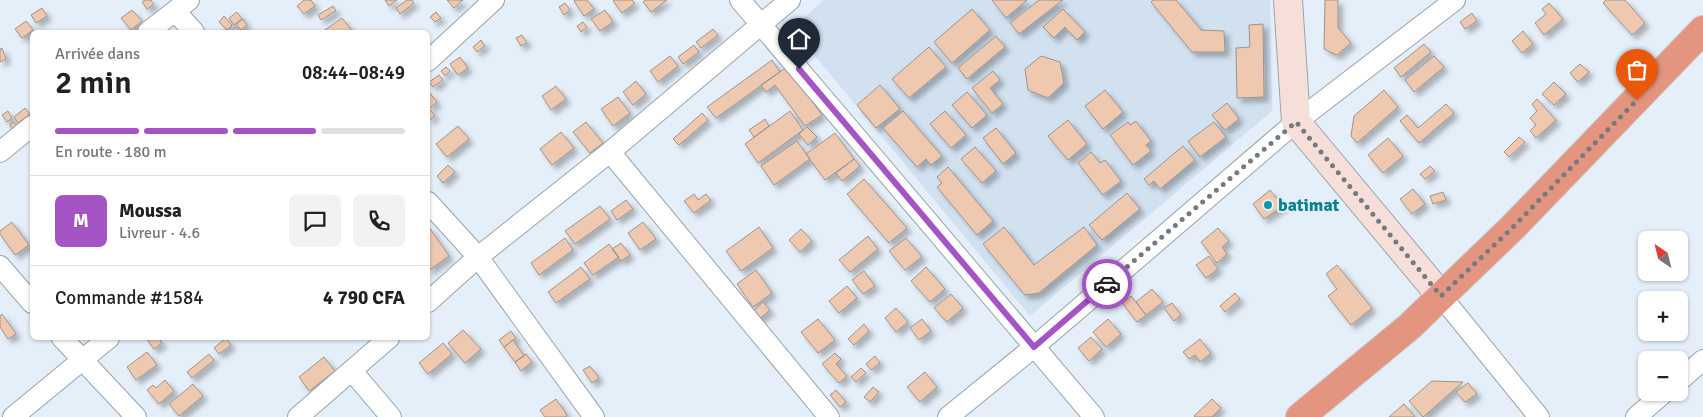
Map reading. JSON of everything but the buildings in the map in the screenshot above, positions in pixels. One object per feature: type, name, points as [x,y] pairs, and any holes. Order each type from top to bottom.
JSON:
[{"type":"highway","points":[[1300,417],[1409,327],[1512,228],[1703,30]]},
{"type":"main road","points":[[1288,0],[1296,122],[1441,296]]},
{"type":"street","points":[[430,59],[494,0]]},
{"type":"street","points":[[740,0],[1094,417]]},
{"type":"street","points":[[430,300],[478,257],[610,152],[790,0]]},
{"type":"street","points":[[948,417],[1034,347],[1296,122],[1455,0]]},
{"type":"street","points":[[151,30],[182,5],[193,30]]},
{"type":"street","points":[[0,152],[30,128]]},
{"type":"street","points":[[610,152],[829,417]]},
{"type":"street","points":[[430,204],[478,257],[594,417]]},
{"type":"street","points":[[0,266],[30,301]]},
{"type":"street","points":[[1441,296],[1539,417]]},
{"type":"street","points":[[64,340],[136,417]]},
{"type":"street","points":[[13,417],[107,340]]},
{"type":"street","points":[[298,417],[387,340]]},
{"type":"street","points":[[1688,373],[1703,360]]},
{"type":"street","points":[[352,371],[391,417]]},
{"type":"street","points":[[1636,417],[1655,401]]},
{"type":"shaded area","points":[[824,0],[1270,0],[1272,111],[1030,316],[792,28]]},
{"type":"way so far","points":[[1107,284],[1296,122],[1441,296],[1512,228],[1637,100]]},
{"type":"place","name":"batimat","points":[[1268,205]]},
{"type":"route","points":[[799,69],[1034,347],[1107,284]]}]
